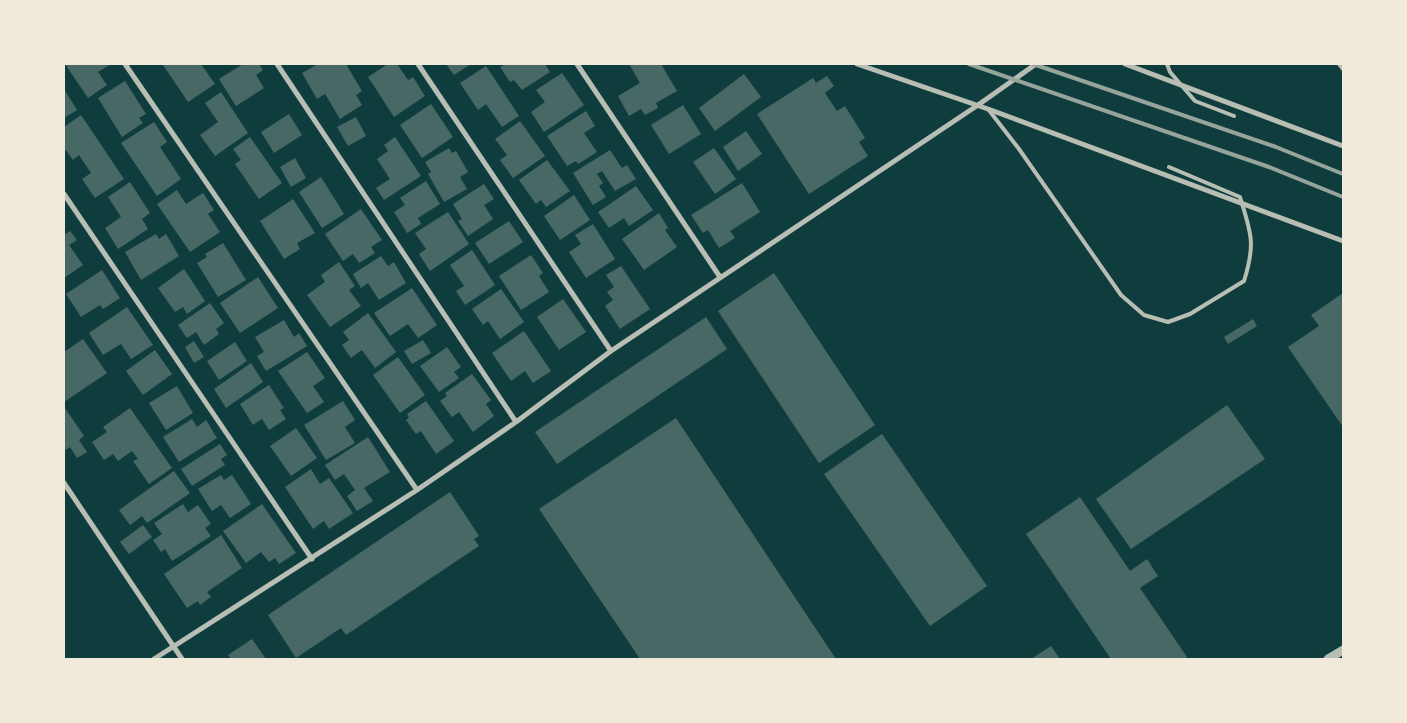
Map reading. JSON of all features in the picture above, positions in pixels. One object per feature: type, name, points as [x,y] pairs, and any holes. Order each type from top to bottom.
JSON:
[{"type":"street","points":[[125,64],[417,490]]},
{"type":"street","points":[[277,64],[516,422]]},
{"type":"street","points":[[418,64],[611,351]]},
{"type":"street","points":[[577,64],[720,277]]},
{"type":"street","points":[[858,64],[978,105],[1343,241]]},
{"type":"street","points":[[154,659],[417,490],[516,422],[611,351],[978,105],[1036,64]]},
{"type":"street","points":[[1125,64],[1343,146]]},
{"type":"street","points":[[64,194],[312,559]]},
{"type":"street","points":[[64,483],[182,659]]},
{"type":"street","points":[[1328,659],[1343,650]]},
{"type":"lane","points":[[1167,64],[1170,72],[1195,101],[1234,116]]},
{"type":"lane","points":[[1339,64],[1343,69]]},
{"type":"lane","points":[[988,109],[1019,149],[1121,294],[1144,315],[1168,322],[1190,314],[1244,281],[1251,259],[1252,237],[1240,197],[1169,167]]},
{"type":"building","points":[[65,64],[108,64],[98,72],[107,85],[88,98]]},
{"type":"building","points":[[201,64],[215,84],[188,102],[163,65]]},
{"type":"building","points":[[243,64],[259,64],[263,70],[256,75],[264,88],[236,106],[219,79]]},
{"type":"building","points":[[318,64],[346,64],[362,91],[356,95],[362,105],[340,119],[325,94],[317,99],[302,73]]},
{"type":"building","points":[[388,64],[397,64],[408,80],[413,77],[425,96],[394,117],[368,77]]},
{"type":"building","points":[[446,64],[471,64],[454,75]]},
{"type":"building","points":[[506,64],[545,64],[550,72],[522,90],[514,80],[510,82],[500,67]]},
{"type":"building","points":[[629,64],[661,64],[677,91],[656,103],[658,108],[645,115],[641,109],[629,116],[618,96],[640,83]]},
{"type":"building","points":[[486,66],[519,116],[502,127],[486,104],[478,110],[460,83]]},
{"type":"building","points":[[562,73],[584,105],[544,132],[531,112],[545,102],[536,90]]},
{"type":"building","points":[[744,74],[761,97],[715,131],[699,108]]},
{"type":"building","points":[[827,76],[834,86],[825,93],[837,111],[845,106],[865,138],[859,142],[868,156],[809,194],[757,114],[813,78],[816,83]]},
{"type":"building","points":[[125,81],[146,114],[139,118],[143,123],[122,137],[98,98]]},
{"type":"building","points":[[64,89],[77,110],[64,118]]},
{"type":"building","points":[[221,92],[248,133],[215,156],[200,135],[218,122],[205,103]]},
{"type":"building","points":[[431,104],[453,137],[422,158],[400,125]]},
{"type":"building","points":[[683,105],[701,134],[669,154],[651,125]]},
{"type":"building","points":[[586,111],[595,126],[584,133],[597,152],[578,164],[576,161],[567,166],[547,136]]},
{"type":"building","points":[[289,114],[302,135],[274,153],[261,132]]},
{"type":"building","points":[[81,115],[124,179],[95,198],[82,179],[91,173],[79,155],[73,160],[66,150],[64,152],[64,127]]},
{"type":"building","points":[[356,117],[366,136],[348,146],[337,127]]},
{"type":"building","points":[[520,121],[545,156],[513,178],[500,160],[507,155],[495,139]]},
{"type":"building","points":[[154,122],[167,142],[160,147],[181,179],[157,196],[121,143]]},
{"type":"building","points":[[746,131],[762,154],[738,171],[723,147]]},
{"type":"building","points":[[250,137],[282,183],[259,199],[235,164],[241,160],[233,149]]},
{"type":"building","points":[[395,137],[421,176],[384,200],[376,188],[390,179],[377,159],[388,151],[384,145]]},
{"type":"building","points":[[449,148],[452,153],[456,151],[468,172],[460,177],[467,189],[444,202],[428,174],[431,172],[425,162]]},
{"type":"building","points":[[714,148],[736,179],[715,194],[693,162]]},
{"type":"building","points":[[610,150],[622,168],[627,165],[636,179],[615,191],[602,171],[597,174],[603,183],[599,186],[606,197],[593,205],[573,173]]},
{"type":"building","points":[[295,158],[306,178],[291,187],[280,167]]},
{"type":"building","points":[[547,160],[570,191],[546,207],[541,200],[536,204],[519,180]]},
{"type":"building","points":[[321,177],[344,214],[322,228],[299,192]]},
{"type":"building","points":[[426,181],[440,204],[418,218],[421,224],[407,233],[394,212],[405,205],[400,198]]},
{"type":"building","points":[[130,182],[150,213],[142,219],[148,229],[118,249],[105,228],[121,217],[108,197]]},
{"type":"building","points":[[742,183],[760,212],[730,231],[735,238],[719,248],[708,230],[703,233],[691,215]]},
{"type":"building","points":[[484,184],[494,199],[484,205],[493,219],[468,236],[458,221],[462,219],[453,204]]},
{"type":"building","points":[[636,186],[653,210],[629,226],[624,218],[609,228],[598,212]]},
{"type":"building","points":[[177,190],[186,204],[203,193],[214,210],[208,214],[220,232],[190,252],[157,204]]},
{"type":"building","points":[[574,195],[590,220],[560,240],[544,216]]},
{"type":"building","points":[[293,199],[315,233],[297,243],[300,249],[284,259],[260,221]]},
{"type":"building","points":[[361,209],[382,240],[371,247],[375,253],[359,263],[353,254],[343,261],[325,234]]},
{"type":"building","points":[[448,212],[469,244],[430,271],[419,254],[426,249],[415,233]]},
{"type":"building","points":[[659,213],[668,228],[665,230],[677,247],[644,270],[622,239]]},
{"type":"building","points":[[509,221],[523,242],[489,264],[475,243]]},
{"type":"building","points":[[593,224],[615,259],[586,278],[569,252],[581,244],[575,235]]},
{"type":"building","points":[[70,231],[77,240],[69,245],[83,265],[64,278],[64,235]]},
{"type":"building","points":[[156,234],[159,239],[166,234],[179,256],[141,280],[125,252]]},
{"type":"building","points":[[223,243],[246,280],[218,297],[197,263],[207,257],[205,254]]},
{"type":"building","points":[[472,250],[495,285],[465,305],[456,291],[464,286],[450,265]]},
{"type":"building","points":[[531,255],[543,273],[539,276],[549,292],[521,310],[499,276]]},
{"type":"building","points":[[381,256],[388,266],[394,262],[406,283],[379,300],[368,283],[361,288],[353,274]]},
{"type":"building","points":[[339,262],[355,286],[349,290],[361,306],[330,327],[307,295],[325,282],[321,275]]},
{"type":"building","points":[[621,266],[650,309],[620,329],[605,306],[613,300],[607,292],[614,287],[606,275]]},
{"type":"building","points":[[184,269],[205,301],[187,314],[183,307],[175,312],[158,288]]},
{"type":"building","points":[[102,270],[120,298],[103,309],[100,305],[81,317],[66,294]]},
{"type":"building","points":[[774,273],[875,425],[819,463],[718,311]]},
{"type":"building","points":[[258,277],[278,308],[240,333],[220,303]]},
{"type":"building","points":[[412,288],[437,325],[418,338],[408,324],[390,336],[374,313]]},
{"type":"building","points":[[501,289],[524,322],[500,339],[488,321],[483,325],[472,309]]},
{"type":"building","points":[[1343,293],[1343,427],[1288,347],[1319,326],[1311,315]]},
{"type":"building","points":[[563,299],[586,332],[559,350],[537,317]]},
{"type":"building","points":[[210,303],[224,323],[216,329],[219,334],[204,345],[196,332],[187,338],[178,325]]},
{"type":"building","points":[[127,307],[153,345],[131,359],[121,344],[103,355],[89,333]]},
{"type":"building","points":[[368,313],[396,352],[375,368],[362,350],[351,358],[342,345],[349,340],[343,332]]},
{"type":"building","points":[[706,317],[727,349],[557,464],[535,432]]},
{"type":"building","points":[[1253,319],[1257,326],[1228,344],[1224,337]]},
{"type":"building","points":[[284,320],[294,337],[299,333],[307,346],[266,371],[257,356],[264,352],[255,337]]},
{"type":"building","points":[[524,331],[551,371],[533,383],[525,371],[511,381],[492,353]]},
{"type":"building","points":[[83,339],[107,373],[64,402],[64,352]]},
{"type":"building","points":[[423,340],[431,353],[412,364],[404,351]]},
{"type":"building","points":[[194,341],[204,357],[194,363],[185,347]]},
{"type":"building","points":[[235,342],[247,361],[219,380],[207,361]]},
{"type":"building","points":[[447,347],[461,367],[454,372],[459,378],[439,392],[420,366]]},
{"type":"building","points":[[155,350],[172,374],[143,395],[126,371]]},
{"type":"building","points":[[307,352],[325,378],[313,386],[324,402],[307,413],[278,371]]},
{"type":"building","points":[[398,357],[425,395],[400,413],[373,375]]},
{"type":"building","points":[[251,363],[263,382],[226,408],[214,389]]},
{"type":"building","points":[[472,374],[491,400],[486,404],[494,416],[473,432],[459,412],[452,417],[440,401],[447,396],[445,393]]},
{"type":"building","points":[[269,385],[284,408],[280,410],[286,419],[269,430],[262,419],[253,425],[240,404]]},
{"type":"building","points":[[177,386],[193,413],[166,430],[149,403]]},
{"type":"building","points":[[343,401],[355,420],[345,427],[355,443],[326,460],[304,425]]},
{"type":"building","points":[[426,401],[454,441],[436,454],[421,431],[416,434],[406,420],[409,418],[407,414]]},
{"type":"building","points":[[1227,405],[1265,459],[1131,549],[1096,499]]},
{"type":"building","points":[[65,408],[84,436],[79,440],[87,452],[77,458],[70,447],[66,450],[64,447]]},
{"type":"building","points":[[130,408],[172,468],[149,484],[133,461],[138,459],[132,451],[118,461],[113,454],[104,460],[92,442],[107,432],[103,427]]},
{"type":"building","points":[[676,418],[836,659],[640,659],[539,509]]},
{"type":"building","points":[[192,419],[197,427],[206,420],[217,438],[179,462],[163,437]]},
{"type":"building","points":[[296,428],[317,458],[291,476],[270,446]]},
{"type":"building","points":[[882,434],[987,586],[930,626],[824,474]]},
{"type":"building","points":[[368,437],[390,472],[364,488],[373,501],[357,511],[347,496],[355,490],[344,474],[335,480],[325,465]]},
{"type":"building","points":[[220,444],[227,455],[221,459],[225,465],[192,486],[181,469]]},
{"type":"building","points":[[311,469],[320,484],[329,478],[353,513],[329,529],[324,521],[313,529],[285,487]]},
{"type":"building","points":[[174,471],[190,493],[147,523],[142,516],[130,525],[119,510]]},
{"type":"building","points":[[221,475],[224,480],[232,475],[251,504],[230,518],[221,505],[212,511],[198,489]]},
{"type":"building","points":[[450,492],[479,536],[474,539],[479,546],[346,635],[341,628],[296,658],[268,615]]},
{"type":"building","points":[[1080,497],[1130,571],[1147,559],[1158,576],[1140,588],[1187,657],[1184,659],[1111,659],[1026,534]]},
{"type":"building","points":[[183,504],[188,512],[198,505],[211,524],[205,528],[211,536],[172,561],[165,549],[161,552],[153,540],[162,534],[154,523]]},
{"type":"building","points":[[262,504],[296,553],[279,564],[275,558],[269,562],[261,552],[246,563],[223,531]]},
{"type":"building","points":[[143,525],[152,537],[129,554],[120,542]]},
{"type":"building","points":[[221,535],[242,568],[207,592],[211,597],[200,605],[198,601],[187,608],[164,574]]},
{"type":"building","points":[[252,639],[266,659],[231,659],[228,655]]},
{"type":"building","points":[[1051,646],[1060,659],[1031,659]]},
{"type":"railway","points":[[969,64],[1269,167],[1343,197]]},
{"type":"railway","points":[[1033,64],[1276,147],[1343,174]]}]
